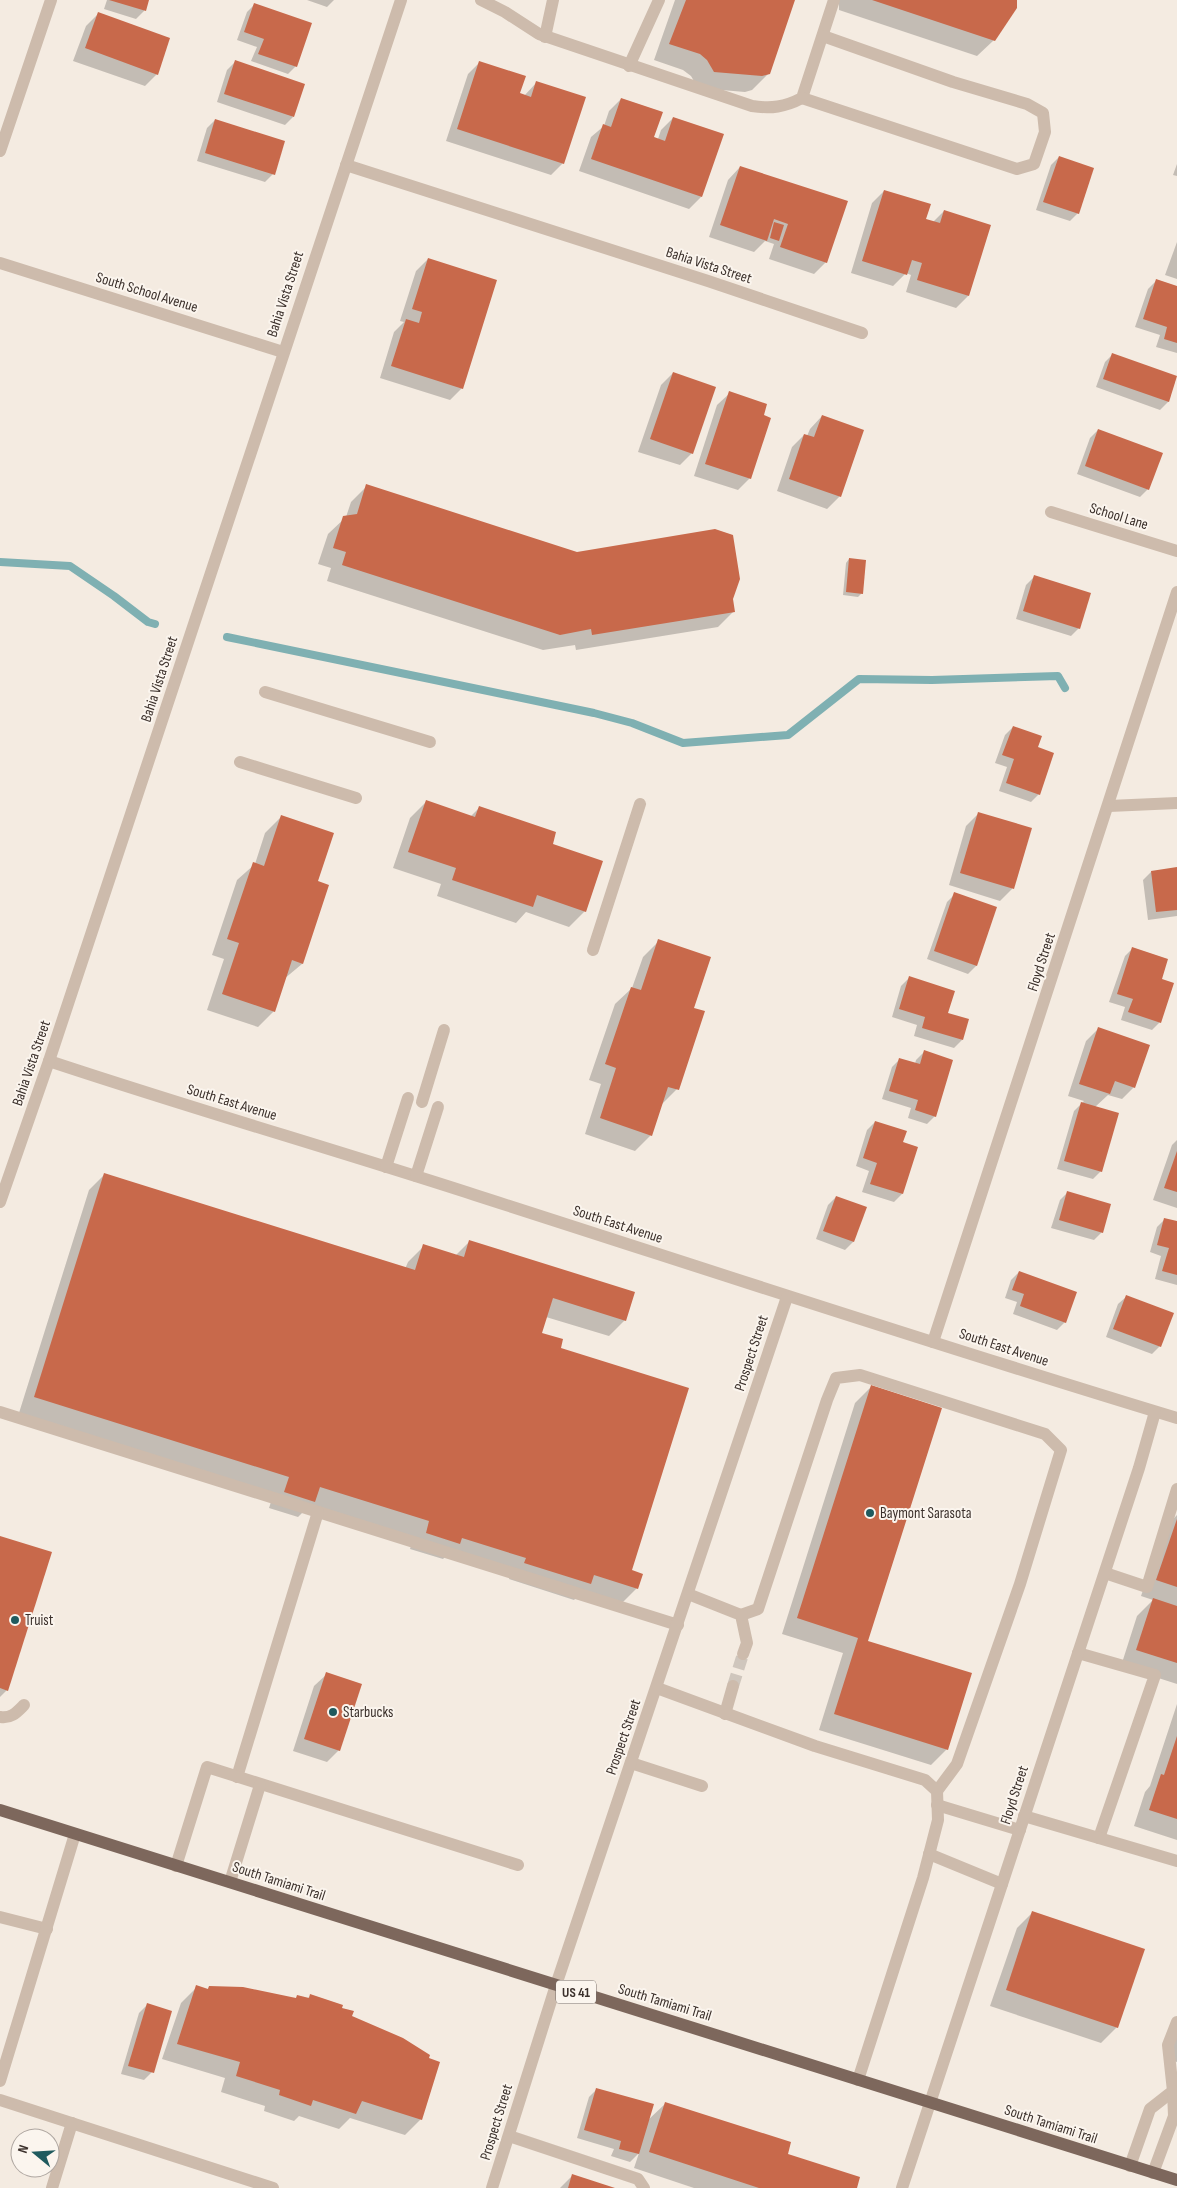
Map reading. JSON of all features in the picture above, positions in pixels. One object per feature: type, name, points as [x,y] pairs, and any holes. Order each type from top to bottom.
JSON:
[{"type":"main road","name":"South Tamiami Trail","points":[[0,1810],[1177,2180]]},
{"type":"street","points":[[0,150],[51,0]]},
{"type":"street","name":"Bahia Vista Street","points":[[0,1202],[49,1061],[400,0]]},
{"type":"street","points":[[482,0],[545,37],[752,106],[768,108],[787,106],[802,98],[834,0]]},
{"type":"street","points":[[545,37],[553,0]]},
{"type":"street","points":[[629,66],[659,0]]},
{"type":"street","points":[[802,98],[1017,169],[1034,164],[1040,148],[1045,132],[1043,113],[1027,104],[953,82],[823,36]]},
{"type":"street","name":"Bahia Vista Street","points":[[346,164],[862,333]]},
{"type":"street","name":"South School Avenue","points":[[0,263],[283,352]]},
{"type":"street","name":"School Lane","points":[[1052,512],[1177,551]]},
{"type":"street","name":"Floyd Street","points":[[934,1342],[1177,592]]},
{"type":"street","points":[[265,692],[430,742]]},
{"type":"street","points":[[240,762],[356,798]]},
{"type":"street","points":[[1109,806],[1177,803]]},
{"type":"street","points":[[593,950],[640,804]]},
{"type":"street","points":[[422,1102],[444,1030]]},
{"type":"street","name":"South East Avenue","points":[[49,1061],[416,1176],[787,1297],[1177,1418]]},
{"type":"street","points":[[386,1167],[408,1098]]},
{"type":"street","points":[[416,1176],[438,1108]]},
{"type":"street","name":"Prospect Street","points":[[492,2188],[556,1985],[787,1297]]},
{"type":"street","points":[[688,1594],[742,1615],[758,1609],[836,1378],[860,1375],[1045,1434],[1061,1450],[1017,1593],[957,1764],[937,1791],[938,1820],[929,1854],[901,1949],[858,2080]]},
{"type":"street","points":[[0,1412],[678,1625]]},
{"type":"street","name":"Floyd Street","points":[[902,2188],[1105,1573],[1155,1412]]},
{"type":"street","points":[[1105,1573],[1147,1587],[1177,1489]]},
{"type":"street","points":[[237,1777],[318,1512]]},
{"type":"street","points":[[742,1615],[747,1643],[743,1654]]},
{"type":"street","points":[[1078,1653],[1155,1675],[1099,1838]]},
{"type":"street","points":[[724,1714],[733,1686]]},
{"type":"street","points":[[657,1688],[815,1746],[925,1780],[937,1791]]},
{"type":"street","points":[[0,1717],[4,1718],[15,1714],[24,1705]]},
{"type":"street","points":[[631,1763],[702,1786]]},
{"type":"street","points":[[176,1866],[207,1767],[518,1865]]},
{"type":"street","points":[[230,1882],[260,1785]]},
{"type":"street","points":[[937,1804],[1020,1830]]},
{"type":"street","points":[[1024,1816],[1177,1861]]},
{"type":"street","points":[[0,2081],[48,1929],[75,1834]]},
{"type":"street","points":[[929,1854],[1002,1884]]},
{"type":"street","points":[[0,1917],[48,1929]]},
{"type":"street","points":[[1153,2172],[1174,2116],[1175,2092],[1168,2045],[1177,2022]]},
{"type":"street","points":[[1130,2166],[1150,2109],[1175,2092]]},
{"type":"street","points":[[0,2100],[273,2188]]},
{"type":"street","points":[[52,2188],[72,2123]]},
{"type":"street","points":[[509,2136],[638,2180],[644,2188]]},
{"type":"building","points":[[109,0],[149,0],[146,11]]},
{"type":"building","points":[[686,0],[795,0],[770,74],[762,76],[714,72],[707,60],[700,54],[669,44]]},
{"type":"building","points":[[872,0],[1017,0],[1017,8],[995,41]]},
{"type":"building","points":[[254,3],[312,23],[297,67],[258,54],[264,39],[244,32]]},
{"type":"building","points":[[98,12],[170,38],[158,75],[85,48]]},
{"type":"building","points":[[235,60],[305,84],[294,117],[224,94]]},
{"type":"building","points":[[479,61],[526,76],[520,93],[531,97],[536,81],[586,97],[564,164],[457,129]]},
{"type":"building","points":[[621,98],[663,112],[654,137],[665,141],[673,117],[724,134],[702,197],[591,159],[603,124],[611,127]]},
{"type":"building","points":[[215,119],[285,141],[275,175],[205,153]]},
{"type":"building","points":[[1059,156],[1094,168],[1079,214],[1043,202]]},
{"type":"building","points":[[740,166],[848,201],[827,263],[780,247],[788,224],[774,219],[767,241],[720,225]]},
{"type":"building","points":[[884,190],[931,204],[926,219],[940,223],[944,210],[991,225],[969,296],[917,280],[922,263],[912,260],[907,275],[862,261]]},
{"type":"building","points":[[774,222],[784,225],[779,241],[770,238]]},
{"type":"building","points":[[428,258],[497,280],[463,389],[391,366],[406,319],[419,323],[422,312],[412,309]]},
{"type":"building","points":[[1156,279],[1177,286],[1177,343],[1164,339],[1167,327],[1143,319]]},
{"type":"building","points":[[1112,353],[1177,376],[1169,402],[1103,379]]},
{"type":"building","points":[[673,372],[716,387],[693,454],[650,439]]},
{"type":"building","points":[[729,391],[767,404],[764,415],[771,418],[751,479],[705,464]]},
{"type":"building","points":[[822,415],[864,430],[841,497],[789,479],[804,434],[814,437]]},
{"type":"building","points":[[1098,429],[1163,453],[1149,490],[1085,466]]},
{"type":"building","points":[[366,484],[577,552],[715,529],[733,535],[740,579],[733,599],[735,612],[592,635],[591,629],[560,635],[342,565],[346,552],[333,548],[343,516],[357,514]]},
{"type":"building","points":[[849,558],[866,560],[863,594],[846,592]]},
{"type":"building","points":[[1034,575],[1091,593],[1080,629],[1023,611]]},
{"type":"building","points":[[1013,726],[1042,736],[1038,747],[1054,753],[1040,795],[1006,783],[1014,759],[1002,755]]},
{"type":"building","points":[[426,800],[475,817],[479,806],[556,832],[553,844],[603,861],[586,912],[537,895],[533,907],[452,880],[456,868],[408,852]]},
{"type":"building","points":[[978,812],[1032,828],[1014,889],[960,873]]},
{"type":"building","points":[[281,815],[334,833],[318,881],[329,885],[303,964],[292,960],[275,1012],[222,994],[239,943],[227,939],[253,862],[264,866]]},
{"type":"building","points":[[1177,867],[1177,910],[1156,912],[1151,871]]},
{"type":"building","points":[[954,892],[997,907],[977,966],[934,951]]},
{"type":"building","points":[[658,939],[711,957],[694,1008],[705,1011],[679,1090],[668,1087],[652,1136],[600,1118],[616,1068],[605,1064],[631,987],[641,990]]},
{"type":"building","points":[[1132,947],[1168,959],[1162,979],[1174,983],[1161,1023],[1128,1012],[1133,999],[1117,994]]},
{"type":"building","points":[[909,976],[955,991],[948,1013],[969,1019],[963,1040],[922,1028],[925,1017],[899,1009]]},
{"type":"building","points":[[1098,1027],[1150,1045],[1135,1088],[1115,1081],[1110,1094],[1079,1084]]},
{"type":"building","points":[[924,1050],[953,1060],[936,1117],[915,1110],[918,1100],[889,1091],[899,1058],[920,1064]]},
{"type":"building","points":[[1081,1102],[1119,1113],[1102,1172],[1064,1161]]},
{"type":"building","points":[[875,1121],[907,1131],[903,1142],[918,1147],[903,1194],[870,1184],[877,1163],[863,1158]]},
{"type":"building","points":[[1177,1151],[1177,1192],[1164,1188]]},
{"type":"building","points":[[104,1173],[415,1270],[423,1244],[464,1257],[469,1240],[635,1292],[626,1321],[553,1298],[542,1333],[563,1339],[561,1348],[689,1388],[632,1570],[643,1574],[638,1589],[594,1575],[591,1584],[524,1563],[526,1558],[462,1538],[460,1544],[426,1533],[429,1521],[320,1487],[315,1502],[284,1492],[289,1477],[34,1397]]},
{"type":"building","points":[[1067,1191],[1111,1204],[1103,1233],[1059,1220]]},
{"type":"building","points":[[836,1196],[867,1207],[854,1242],[823,1231]]},
{"type":"building","points":[[1164,1218],[1177,1221],[1177,1275],[1162,1271],[1169,1248],[1157,1245]]},
{"type":"building","points":[[1019,1271],[1077,1292],[1066,1323],[1020,1306],[1024,1294],[1012,1290]]},
{"type":"building","points":[[1126,1295],[1174,1313],[1161,1347],[1113,1329]]},
{"type":"building","name":"Baymont Sarasota","points":[[871,1385],[942,1408],[868,1641],[972,1673],[948,1750],[834,1714],[858,1638],[797,1618]]},
{"type":"building","points":[[1177,1519],[1177,1587],[1156,1580]]},
{"type":"building","name":"Truist","points":[[0,1536],[52,1552],[8,1691],[0,1688]]},
{"type":"building","points":[[1153,1598],[1177,1606],[1177,1663],[1136,1650]]},
{"type":"building","name":"Starbucks","points":[[326,1672],[362,1684],[340,1751],[304,1739]]},
{"type":"building","points":[[1177,1736],[1177,1819],[1149,1810],[1161,1774],[1164,1775]]},
{"type":"building","points":[[1032,1911],[1145,1949],[1118,2028],[1006,1990]]},
{"type":"building","points":[[196,1985],[208,1989],[209,1986],[243,1987],[296,1998],[297,1995],[309,1998],[310,1994],[343,2005],[342,2008],[354,2011],[352,2016],[403,2038],[430,2055],[429,2058],[440,2062],[422,2120],[362,2101],[356,2114],[313,2100],[311,2106],[279,2095],[280,2090],[236,2076],[240,2062],[177,2044]]},
{"type":"building","points":[[147,2003],[172,2011],[154,2073],[128,2066]]},
{"type":"building","points":[[596,2088],[654,2104],[639,2154],[619,2149],[621,2141],[584,2130]]},
{"type":"building","points":[[665,2102],[791,2142],[788,2154],[860,2177],[857,2188],[759,2188],[649,2152]]},
{"type":"building","points":[[572,2174],[615,2188],[568,2188]]},
{"type":"waterway","points":[[0,562],[70,566],[148,622],[155,624]]},
{"type":"waterway","points":[[227,637],[594,713],[632,723],[683,743],[788,735],[859,679],[932,680],[1058,676],[1065,688]]},
{"type":"tunnel","points":[[733,1686],[743,1654]]},
{"type":"place","name":"Baymont Sarasota","points":[[870,1513]]},
{"type":"place","name":"Truist","points":[[15,1620]]},
{"type":"place","name":"Starbucks","points":[[333,1712]]}]
